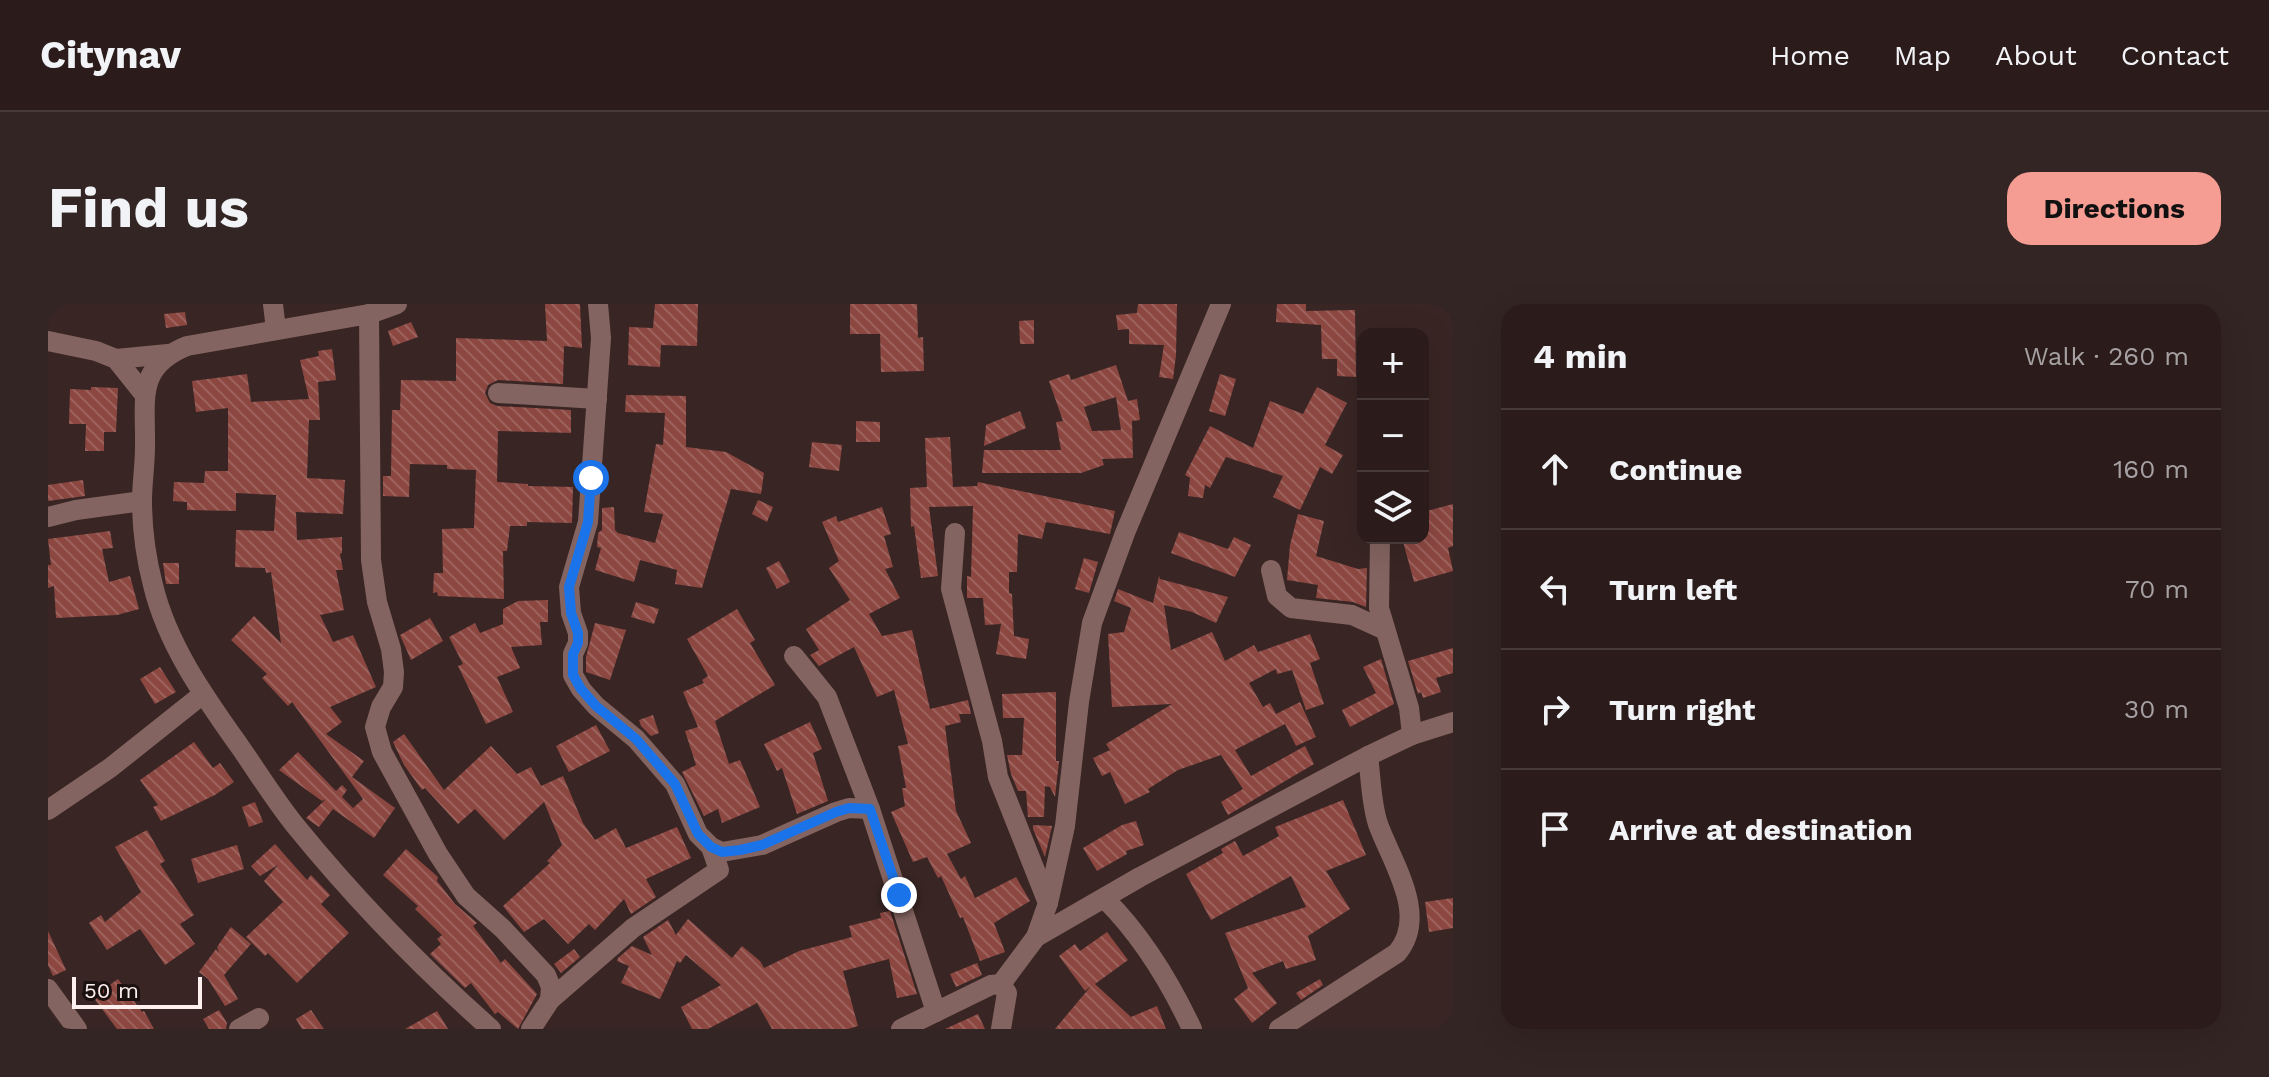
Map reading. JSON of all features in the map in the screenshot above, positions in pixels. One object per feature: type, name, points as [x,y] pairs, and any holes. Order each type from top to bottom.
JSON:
[{"type":"street","points":[[273,304],[276,330]]},
{"type":"street","points":[[48,341],[96,351],[116,359],[168,354],[187,346],[369,314],[397,304]]},
{"type":"street","points":[[598,304],[601,338],[588,522],[569,587],[571,613],[578,633],[573,654],[573,675],[596,706],[636,739],[675,784],[698,834],[711,847],[722,852],[762,845],[849,808],[870,809]]},
{"type":"street","points":[[901,1029],[991,985],[1001,984],[1036,937],[1048,903],[1065,826],[1079,702],[1092,623],[1125,533],[1221,304]]},
{"type":"street","points":[[369,314],[371,560],[377,602],[391,649],[394,672],[393,687],[381,707],[375,727],[382,752],[438,854],[466,896],[503,929],[546,975],[551,987],[550,1000]]},
{"type":"street","points":[[168,354],[153,368],[144,394],[142,501],[146,552],[153,587],[172,636],[203,694],[293,822],[393,938],[491,1029]]},
{"type":"street","points":[[116,359],[144,394]]},
{"type":"street","points":[[498,393],[597,399]]},
{"type":"street","points":[[48,517],[142,501]]},
{"type":"street","points":[[955,533],[951,589],[989,729],[998,777],[1048,903]]},
{"type":"street","points":[[1380,544],[1379,608],[1409,708],[1412,735]]},
{"type":"street","points":[[1271,570],[1277,596],[1291,608],[1352,615],[1385,630]]},
{"type":"street","points":[[794,656],[827,697],[870,809],[936,1012]]},
{"type":"street","points":[[48,810],[110,768],[203,694]]},
{"type":"street","points":[[1036,937],[1140,877],[1368,756],[1412,735],[1453,722]]},
{"type":"street","points":[[1279,1029],[1397,953],[1407,941],[1410,924],[1407,898],[1377,821],[1368,756]]},
{"type":"street","points":[[531,1029],[550,1000],[633,928],[719,870],[711,847]]},
{"type":"street","points":[[1105,899],[1128,922],[1157,965],[1192,1029]]},
{"type":"street","points":[[1001,984],[1007,993],[1001,1029]]},
{"type":"street","points":[[48,989],[77,1029]]},
{"type":"street","points":[[239,1029],[259,1018]]},
{"type":"building","points":[[545,304],[580,304],[582,348],[564,346],[563,384],[498,380],[488,385],[485,393],[490,403],[497,406],[571,410],[571,433],[498,431],[497,482],[573,487],[572,523],[527,522],[527,526],[510,526],[507,551],[503,551],[504,599],[438,596],[437,592],[433,593],[434,573],[443,573],[442,529],[474,528],[476,470],[410,464],[409,497],[383,496],[383,476],[391,476],[392,410],[400,410],[401,380],[456,381],[456,338],[547,341]]},
{"type":"building","points":[[655,304],[698,304],[697,346],[661,345],[660,367],[628,365],[629,327],[653,328]]},
{"type":"building","points":[[850,304],[917,304],[918,338],[923,337],[924,371],[881,372],[880,334],[850,334]]},
{"type":"building","points":[[1138,304],[1177,304],[1173,379],[1159,377],[1164,345],[1129,344],[1129,329],[1118,330],[1116,315],[1137,313]]},
{"type":"building","points":[[1277,304],[1306,304],[1306,311],[1355,310],[1356,377],[1337,376],[1337,359],[1322,359],[1321,325],[1276,322]]},
{"type":"building","points":[[185,312],[187,325],[166,328],[164,314]]},
{"type":"building","points":[[1034,320],[1034,344],[1020,344],[1019,321]]},
{"type":"building","points":[[411,322],[418,337],[393,346],[388,331]]},
{"type":"building","points":[[332,349],[336,380],[318,382],[320,420],[309,420],[307,478],[345,480],[343,514],[296,512],[297,540],[342,537],[340,554],[343,570],[336,570],[344,610],[320,615],[333,642],[353,635],[376,687],[330,707],[342,722],[326,734],[364,761],[352,777],[395,808],[374,838],[333,809],[319,827],[306,818],[326,799],[322,801],[279,770],[298,752],[336,791],[342,785],[347,790],[342,797],[353,808],[363,799],[292,702],[288,706],[262,678],[267,674],[231,640],[254,616],[281,643],[271,572],[266,573],[265,568],[235,567],[236,530],[274,531],[276,495],[236,493],[236,511],[187,510],[187,502],[173,501],[174,482],[204,483],[205,471],[228,471],[228,408],[196,412],[192,381],[247,374],[251,402],[309,399],[300,360],[319,356],[318,351]]},
{"type":"building","points":[[1116,365],[1128,401],[1137,399],[1140,420],[1132,421],[1133,458],[1102,459],[1104,465],[1081,473],[982,473],[984,450],[1061,450],[1056,422],[1063,421],[1049,381],[1069,374],[1071,380]],"holes":[[[1116,397],[1121,430],[1092,431],[1084,407]]]},
{"type":"building","points":[[1220,374],[1236,379],[1225,416],[1209,411]]},
{"type":"building","points":[[91,387],[118,388],[116,432],[104,432],[104,451],[85,451],[86,424],[69,424],[70,389],[91,390]]},
{"type":"building","points":[[1317,387],[1347,403],[1325,445],[1343,455],[1332,474],[1320,467],[1300,510],[1273,497],[1283,476],[1226,457],[1210,488],[1205,485],[1203,498],[1188,496],[1190,478],[1185,475],[1210,426],[1253,448],[1270,401],[1303,414]]},
{"type":"building","points":[[626,395],[686,396],[686,447],[726,452],[764,473],[761,494],[731,489],[702,588],[675,584],[677,570],[640,560],[634,582],[595,570],[601,548],[597,547],[598,533],[602,530],[602,508],[614,507],[615,530],[618,533],[655,543],[663,514],[644,512],[656,444],[663,445],[665,413],[625,412]]},
{"type":"building","points":[[1020,411],[1026,428],[984,446],[986,425]]},
{"type":"building","points":[[856,421],[880,422],[880,442],[856,442]]},
{"type":"building","points":[[950,437],[953,487],[977,486],[978,482],[1115,511],[1110,534],[1046,522],[1042,539],[1018,534],[1017,572],[1009,572],[1009,593],[1012,594],[1014,636],[1029,639],[1026,659],[996,654],[1001,624],[985,625],[983,598],[967,598],[967,576],[971,577],[973,506],[929,507],[938,576],[921,578],[914,526],[911,527],[910,488],[927,487],[925,438]]},
{"type":"building","points":[[812,442],[842,445],[839,471],[809,467]]},
{"type":"building","points":[[83,480],[85,496],[48,501],[48,485]]},
{"type":"building","points":[[758,500],[773,507],[767,522],[752,514]]},
{"type":"building","points":[[1453,504],[1453,546],[1448,548],[1453,571],[1414,582],[1404,544],[1429,544],[1429,510]]},
{"type":"building","points":[[882,507],[891,534],[884,536],[893,567],[885,569],[900,598],[869,614],[882,636],[912,630],[930,709],[968,700],[971,714],[959,714],[961,722],[945,726],[956,811],[971,843],[947,854],[961,879],[965,876],[975,898],[1016,877],[1030,901],[994,923],[1005,952],[980,961],[963,917],[960,918],[941,876],[938,878],[927,857],[913,862],[891,812],[905,806],[902,788],[906,788],[898,746],[908,744],[894,690],[877,697],[854,647],[819,666],[810,655],[819,650],[806,629],[850,600],[829,568],[839,561],[822,522],[836,516],[838,522]]},
{"type":"building","points":[[1298,514],[1324,521],[1316,556],[1358,569],[1367,568],[1366,607],[1353,602],[1316,598],[1318,585],[1287,580],[1290,545]]},
{"type":"building","points":[[110,531],[113,548],[102,549],[109,582],[130,576],[139,609],[117,615],[56,618],[54,586],[48,588],[48,565],[51,565],[48,539]]},
{"type":"building","points":[[1179,532],[1228,549],[1234,537],[1251,545],[1235,577],[1171,553]]},
{"type":"building","points":[[1084,558],[1098,562],[1089,593],[1075,589]]},
{"type":"building","points":[[779,561],[790,582],[777,589],[766,568]]},
{"type":"building","points":[[163,563],[179,563],[179,584],[166,584]]},
{"type":"building","points":[[1159,576],[1160,579],[1228,597],[1216,623],[1192,612],[1164,605],[1171,650],[1212,632],[1225,661],[1254,645],[1258,652],[1310,634],[1320,659],[1310,663],[1324,704],[1306,710],[1292,670],[1277,674],[1276,669],[1249,683],[1263,707],[1270,703],[1276,714],[1300,702],[1316,737],[1296,746],[1285,724],[1235,750],[1251,776],[1305,746],[1314,764],[1228,815],[1221,802],[1243,789],[1221,755],[1178,770],[1148,789],[1150,792],[1125,804],[1110,772],[1102,776],[1093,758],[1110,750],[1106,744],[1172,704],[1112,707],[1108,634],[1124,632],[1131,608],[1114,601],[1118,589],[1153,603]]},
{"type":"building","points":[[548,600],[548,622],[540,622],[542,645],[511,647],[520,668],[497,677],[513,712],[486,724],[458,666],[463,664],[449,637],[475,623],[480,633],[503,624],[503,609],[518,601]]},
{"type":"building","points":[[636,602],[659,609],[654,624],[631,617]]},
{"type":"building","points":[[737,609],[755,640],[750,643],[775,685],[715,721],[729,764],[740,760],[760,807],[722,823],[718,809],[704,816],[682,772],[696,765],[685,731],[698,727],[683,692],[704,683],[702,680],[708,676],[687,639]]},
{"type":"building","points":[[430,618],[443,641],[411,660],[400,635]]},
{"type":"building","points":[[595,623],[626,630],[610,680],[586,672],[586,657]]},
{"type":"building","points":[[1453,648],[1453,673],[1436,678],[1441,692],[1423,698],[1421,692],[1418,694],[1408,661]]},
{"type":"building","points":[[1381,659],[1394,704],[1350,727],[1342,710],[1376,693],[1363,667]]},
{"type":"building","points":[[160,667],[176,692],[155,704],[140,679]]},
{"type":"building","points":[[1056,692],[1056,761],[1059,761],[1055,797],[1050,787],[1045,786],[1044,817],[1028,817],[1026,791],[1018,791],[1007,755],[1022,755],[1024,718],[1003,718],[1002,694]]},
{"type":"building","points":[[653,715],[659,733],[651,736],[639,720]]},
{"type":"building","points":[[810,722],[822,749],[813,753],[828,801],[797,814],[782,768],[777,771],[764,744]]},
{"type":"building","points":[[596,725],[610,751],[569,772],[556,746]]},
{"type":"building","points":[[404,734],[444,790],[491,746],[517,774],[531,767],[541,786],[563,776],[583,823],[595,840],[616,828],[626,848],[677,827],[691,858],[646,879],[656,897],[631,914],[624,899],[595,930],[589,924],[568,944],[544,919],[524,932],[503,906],[550,863],[547,861],[562,845],[544,802],[504,840],[475,809],[458,824],[425,788],[422,790],[404,765],[393,742]]},
{"type":"building","points":[[194,742],[213,768],[220,763],[234,782],[215,795],[161,821],[153,807],[158,805],[140,780]]},
{"type":"building","points":[[1343,800],[1366,855],[1326,871],[1350,909],[1308,936],[1316,960],[1286,969],[1283,961],[1252,973],[1277,1003],[1252,1023],[1234,999],[1248,988],[1225,933],[1306,907],[1291,876],[1211,920],[1186,874],[1223,853],[1221,849],[1235,841],[1243,856],[1279,836],[1275,827]]},
{"type":"building","points":[[255,802],[263,822],[249,827],[242,807]]},
{"type":"building","points":[[1136,821],[1144,845],[1126,851],[1127,854],[1097,871],[1083,848],[1122,825]]},
{"type":"building","points":[[1033,825],[1052,826],[1045,857],[1033,829]]},
{"type":"building","points":[[147,830],[165,861],[160,864],[194,915],[180,924],[195,944],[165,965],[140,929],[107,950],[89,923],[101,915],[105,922],[141,892],[115,847]]},
{"type":"building","points":[[275,844],[307,880],[311,875],[330,895],[321,904],[349,933],[297,983],[268,953],[265,956],[246,937],[283,902],[264,881],[278,865],[260,876],[251,866]]},
{"type":"building","points":[[237,845],[244,869],[198,883],[191,859]]},
{"type":"building","points":[[406,849],[438,877],[437,881],[455,904],[477,923],[473,926],[501,963],[505,959],[537,994],[518,1029],[498,1012],[495,1014],[471,983],[465,988],[430,954],[441,944],[437,939],[442,935],[415,909],[418,906],[383,875]]},
{"type":"building","points":[[1453,898],[1453,928],[1429,932],[1425,902]]},
{"type":"building","points":[[890,911],[917,994],[897,998],[889,959],[843,971],[858,1026],[848,1029],[772,1029],[757,1003],[708,1029],[692,1029],[681,1007],[721,985],[686,955],[680,963],[677,961],[660,999],[621,983],[629,966],[617,961],[618,958],[632,946],[652,955],[643,937],[668,920],[676,935],[688,919],[732,958],[742,946],[764,968],[799,951],[852,937],[849,926],[881,918],[880,913]]},
{"type":"building","points":[[231,927],[251,944],[224,975],[238,999],[225,1006],[208,979],[199,972],[216,949],[219,953],[217,947]]},
{"type":"building","points":[[48,931],[66,970],[53,976],[48,965]]},
{"type":"building","points":[[1107,932],[1128,960],[1095,984],[1131,1017],[1157,1006],[1166,1029],[1055,1029],[1091,986],[1085,991],[1059,956],[1075,944],[1080,951]]},
{"type":"building","points":[[574,949],[580,957],[561,973],[554,964]]},
{"type":"building","points":[[977,963],[982,975],[956,987],[950,974]]},
{"type":"building","points":[[118,979],[144,1011],[154,1029],[117,1029],[93,997]]},
{"type":"building","points":[[1320,979],[1323,985],[1301,1000],[1296,993]]},
{"type":"building","points":[[219,1010],[227,1023],[226,1029],[209,1029],[203,1019]]},
{"type":"building","points":[[311,1010],[324,1029],[302,1029],[296,1019]]},
{"type":"building","points":[[437,1011],[448,1029],[405,1029]]},
{"type":"building","points":[[978,1014],[985,1029],[945,1029]]},
{"type":"route","points":[[591,478],[588,522],[569,587],[571,613],[578,633],[573,654],[573,675],[581,689],[596,706],[636,739],[675,784],[698,834],[711,847],[722,852],[762,845],[836,812],[849,808],[870,809],[899,895]]}]
